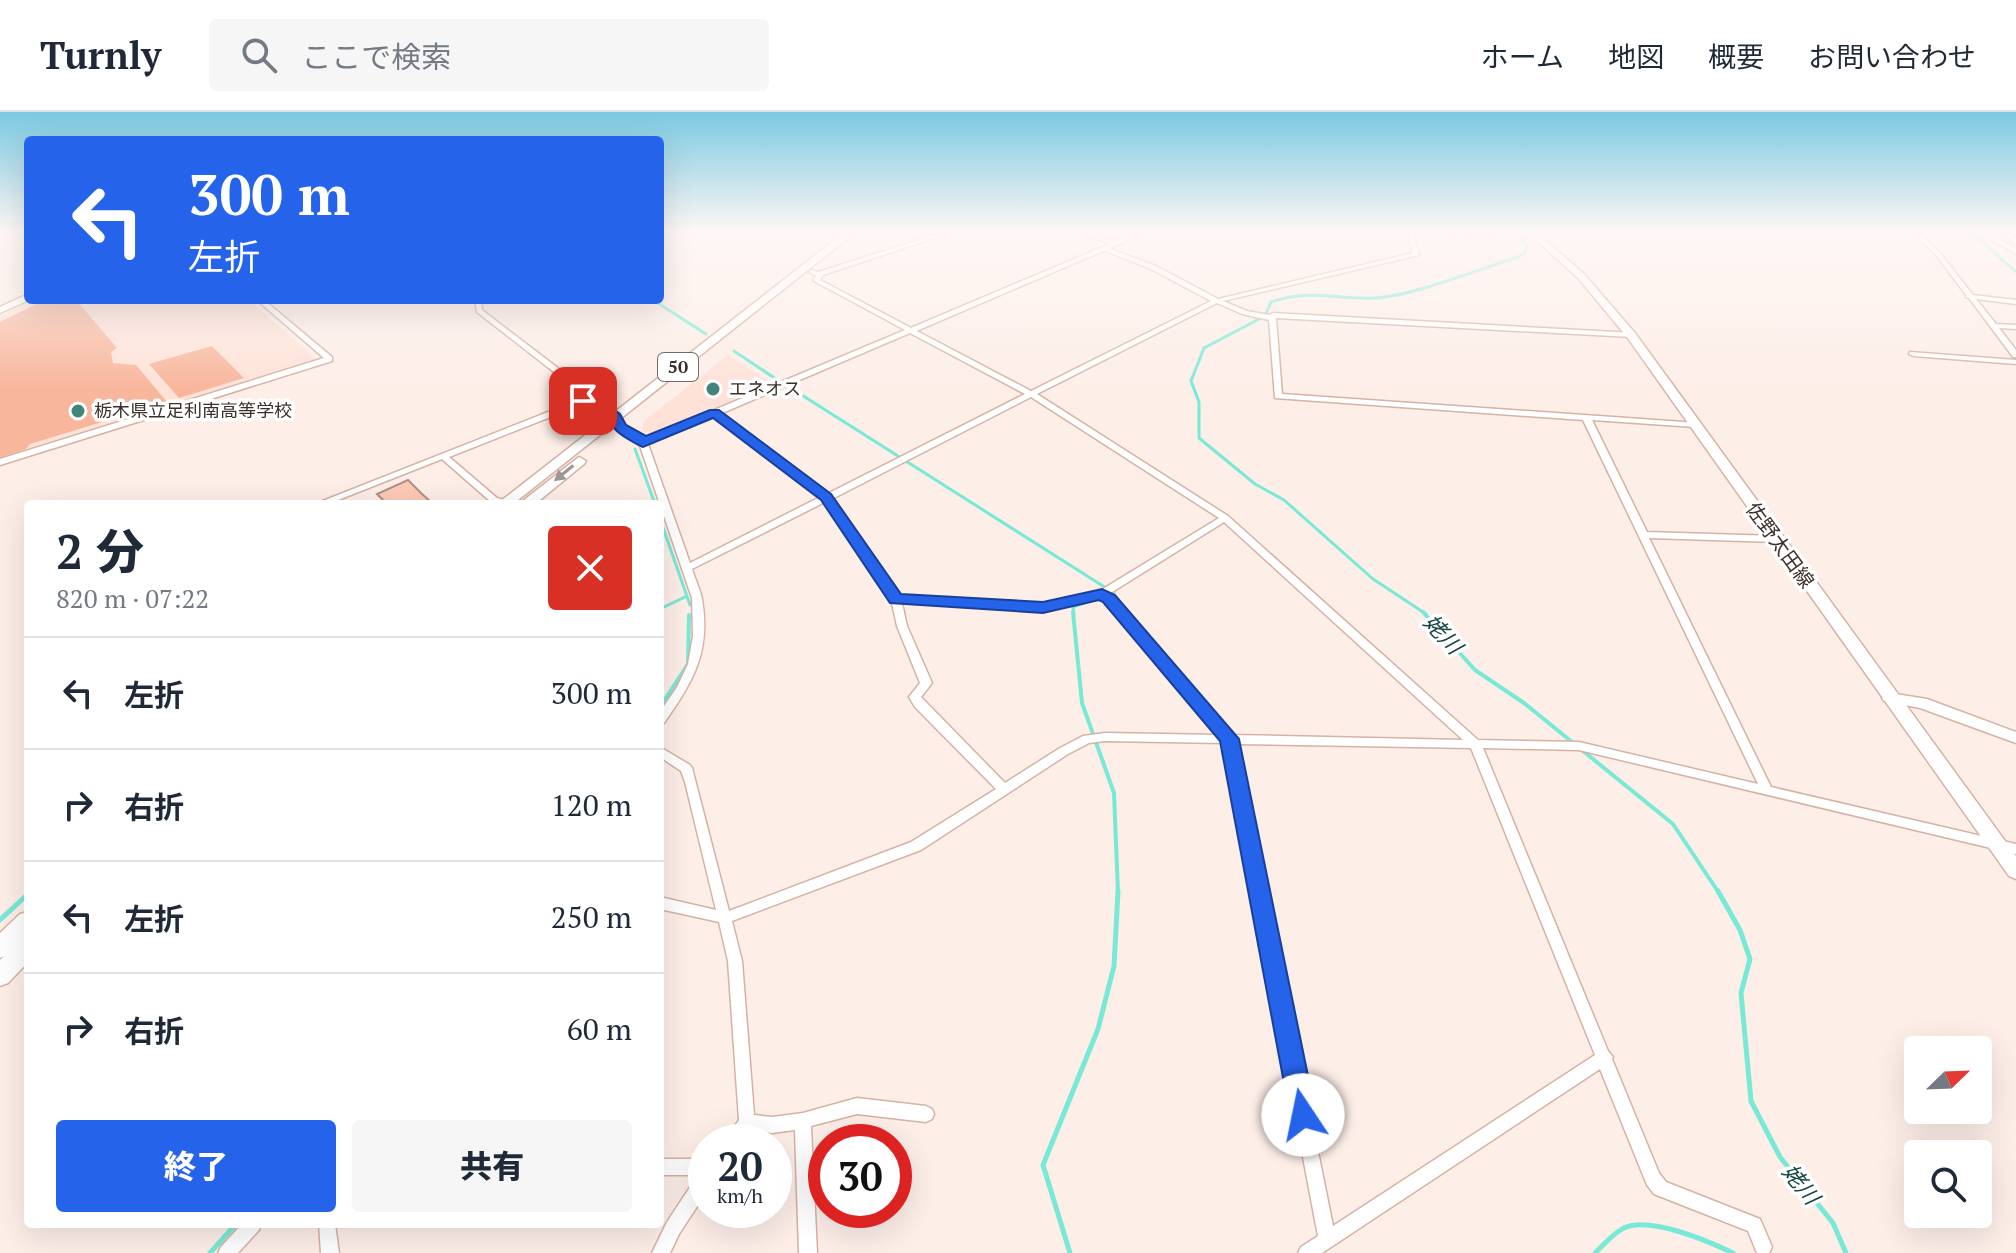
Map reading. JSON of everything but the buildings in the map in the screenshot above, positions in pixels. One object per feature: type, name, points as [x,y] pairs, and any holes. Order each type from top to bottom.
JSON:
[{"type":"highway","name":"50","points":[[530,500],[618,422],[787,284]]},
{"type":"highway","name":"50","points":[[501,500],[618,422],[801,284]]},
{"type":"highway","points":[[0,948],[24,925]]},
{"type":"highway","points":[[0,976],[24,951]]},
{"type":"main road","name":"佐野太田線","points":[[1588,284],[1631,335],[2016,871]]},
{"type":"street","points":[[824,284],[1031,394],[1225,518],[1476,745],[1653,1179],[1660,1188],[1754,1225],[1763,1247]]},
{"type":"street","points":[[643,443],[1021,284]]},
{"type":"street","points":[[1183,284],[1216,301],[1272,318]]},
{"type":"street","points":[[687,568],[1216,301],[1288,284]]},
{"type":"street","points":[[1960,284],[2016,355]]},
{"type":"street","points":[[1968,296],[2016,302]]},
{"type":"street","points":[[0,310],[24,299]]},
{"type":"street","points":[[0,462],[329,359],[265,304]]},
{"type":"street","points":[[478,304],[479,311],[640,438],[663,500]]},
{"type":"street","points":[[1272,318],[1273,315],[1631,335]]},
{"type":"street","points":[[1272,318],[1278,396],[1695,425]]},
{"type":"street","points":[[1992,326],[2016,327]]},
{"type":"street","points":[[1913,354],[2016,362]]},
{"type":"street","points":[[330,500],[591,398]]},
{"type":"street","points":[[714,413],[826,497],[896,599],[902,626],[926,683],[915,697],[919,704],[1004,789]]},
{"type":"street","points":[[1586,417],[1767,790]]},
{"type":"street","points":[[443,456],[494,500]]},
{"type":"street","points":[[664,503],[697,598],[697,658],[689,680],[664,714]]},
{"type":"street","points":[[896,599],[1043,608],[1102,594],[1225,518]]},
{"type":"street","points":[[1644,535],[1776,539]]},
{"type":"street","points":[[1102,594],[1109,598],[1229,739],[1327,1240]]},
{"type":"street","points":[[1889,698],[1922,703],[2016,738]]},
{"type":"street","points":[[664,904],[725,918],[916,846],[1087,739],[1579,746],[2016,849]]},
{"type":"street","points":[[664,754],[686,768],[735,961],[747,1122],[772,1125],[803,1121],[857,1106],[926,1114]]},
{"type":"street","points":[[1307,1253],[1605,1057]]},
{"type":"street","points":[[803,1121],[808,1253]]},
{"type":"street","points":[[664,1167],[688,1167]]},
{"type":"street","points":[[661,1253],[688,1205]]},
{"type":"street","points":[[227,1253],[249,1228]]},
{"type":"street","points":[[327,1228],[330,1253]]},
{"type":"shaded area","name":"栃木県立足利南高等学校","points":[[26,304],[254,304],[315,358],[312,362],[0,460],[0,316]]},
{"type":"shaded area","points":[[37,304],[79,304],[117,348],[111,352],[113,363],[136,365],[167,402],[30,444],[26,449],[0,458],[0,322]]},
{"type":"shaded area","points":[[212,346],[244,378],[179,398],[149,364]]},
{"type":"shaded area","points":[[728,355],[773,384],[654,433],[642,432],[644,421]]},
{"type":"waterway","name":"姥川","points":[[1423,612],[1373,579],[1284,500],[1255,484],[1199,438],[1199,402],[1191,381],[1204,348],[1265,316],[1271,302],[1312,295],[1375,298],[1434,284]]},
{"type":"waterway","points":[[659,304],[706,334]]},
{"type":"waterway","points":[[734,351],[779,381]]},
{"type":"waterway","points":[[786,385],[1114,593],[1073,607],[1074,614]]},
{"type":"waterway","points":[[635,449],[654,500]]},
{"type":"waterway","points":[[664,530],[687,596]]},
{"type":"waterway","points":[[664,607],[687,596]]},
{"type":"waterway","points":[[687,596],[690,605]]},
{"type":"waterway","points":[[1073,612],[1082,703],[1114,793],[1118,892]]},
{"type":"waterway","name":"姥川","points":[[1423,612],[1475,670],[1524,703],[1673,824],[1719,893]]},
{"type":"waterway","points":[[664,701],[688,664],[689,615]]},
{"type":"waterway","name":"姥川","points":[[1718,891],[1740,930],[1750,959],[1741,993],[1751,1101],[1780,1157],[1833,1223],[1846,1253]]},
{"type":"waterway","points":[[1070,1253],[1043,1165],[1098,1029],[1114,966],[1118,892]]},
{"type":"waterway","points":[[0,920],[24,898]]},
{"type":"waterway","name":"姥川","points":[[1595,1253],[1620,1230],[1635,1225],[1663,1227],[1733,1253]]},
{"type":"waterway","points":[[210,1253],[232,1228]]},
{"type":"place","name":"エネオス","points":[[713,389]]},
{"type":"place","name":"栃木県立足利南高等学校","points":[[78,411]]},
{"type":"route","points":[[583,401],[591,398],[615,416],[620,427],[643,443],[714,413],[826,497],[896,599],[1043,608],[1102,594],[1109,598],[1229,739],[1303,1115]]}]
